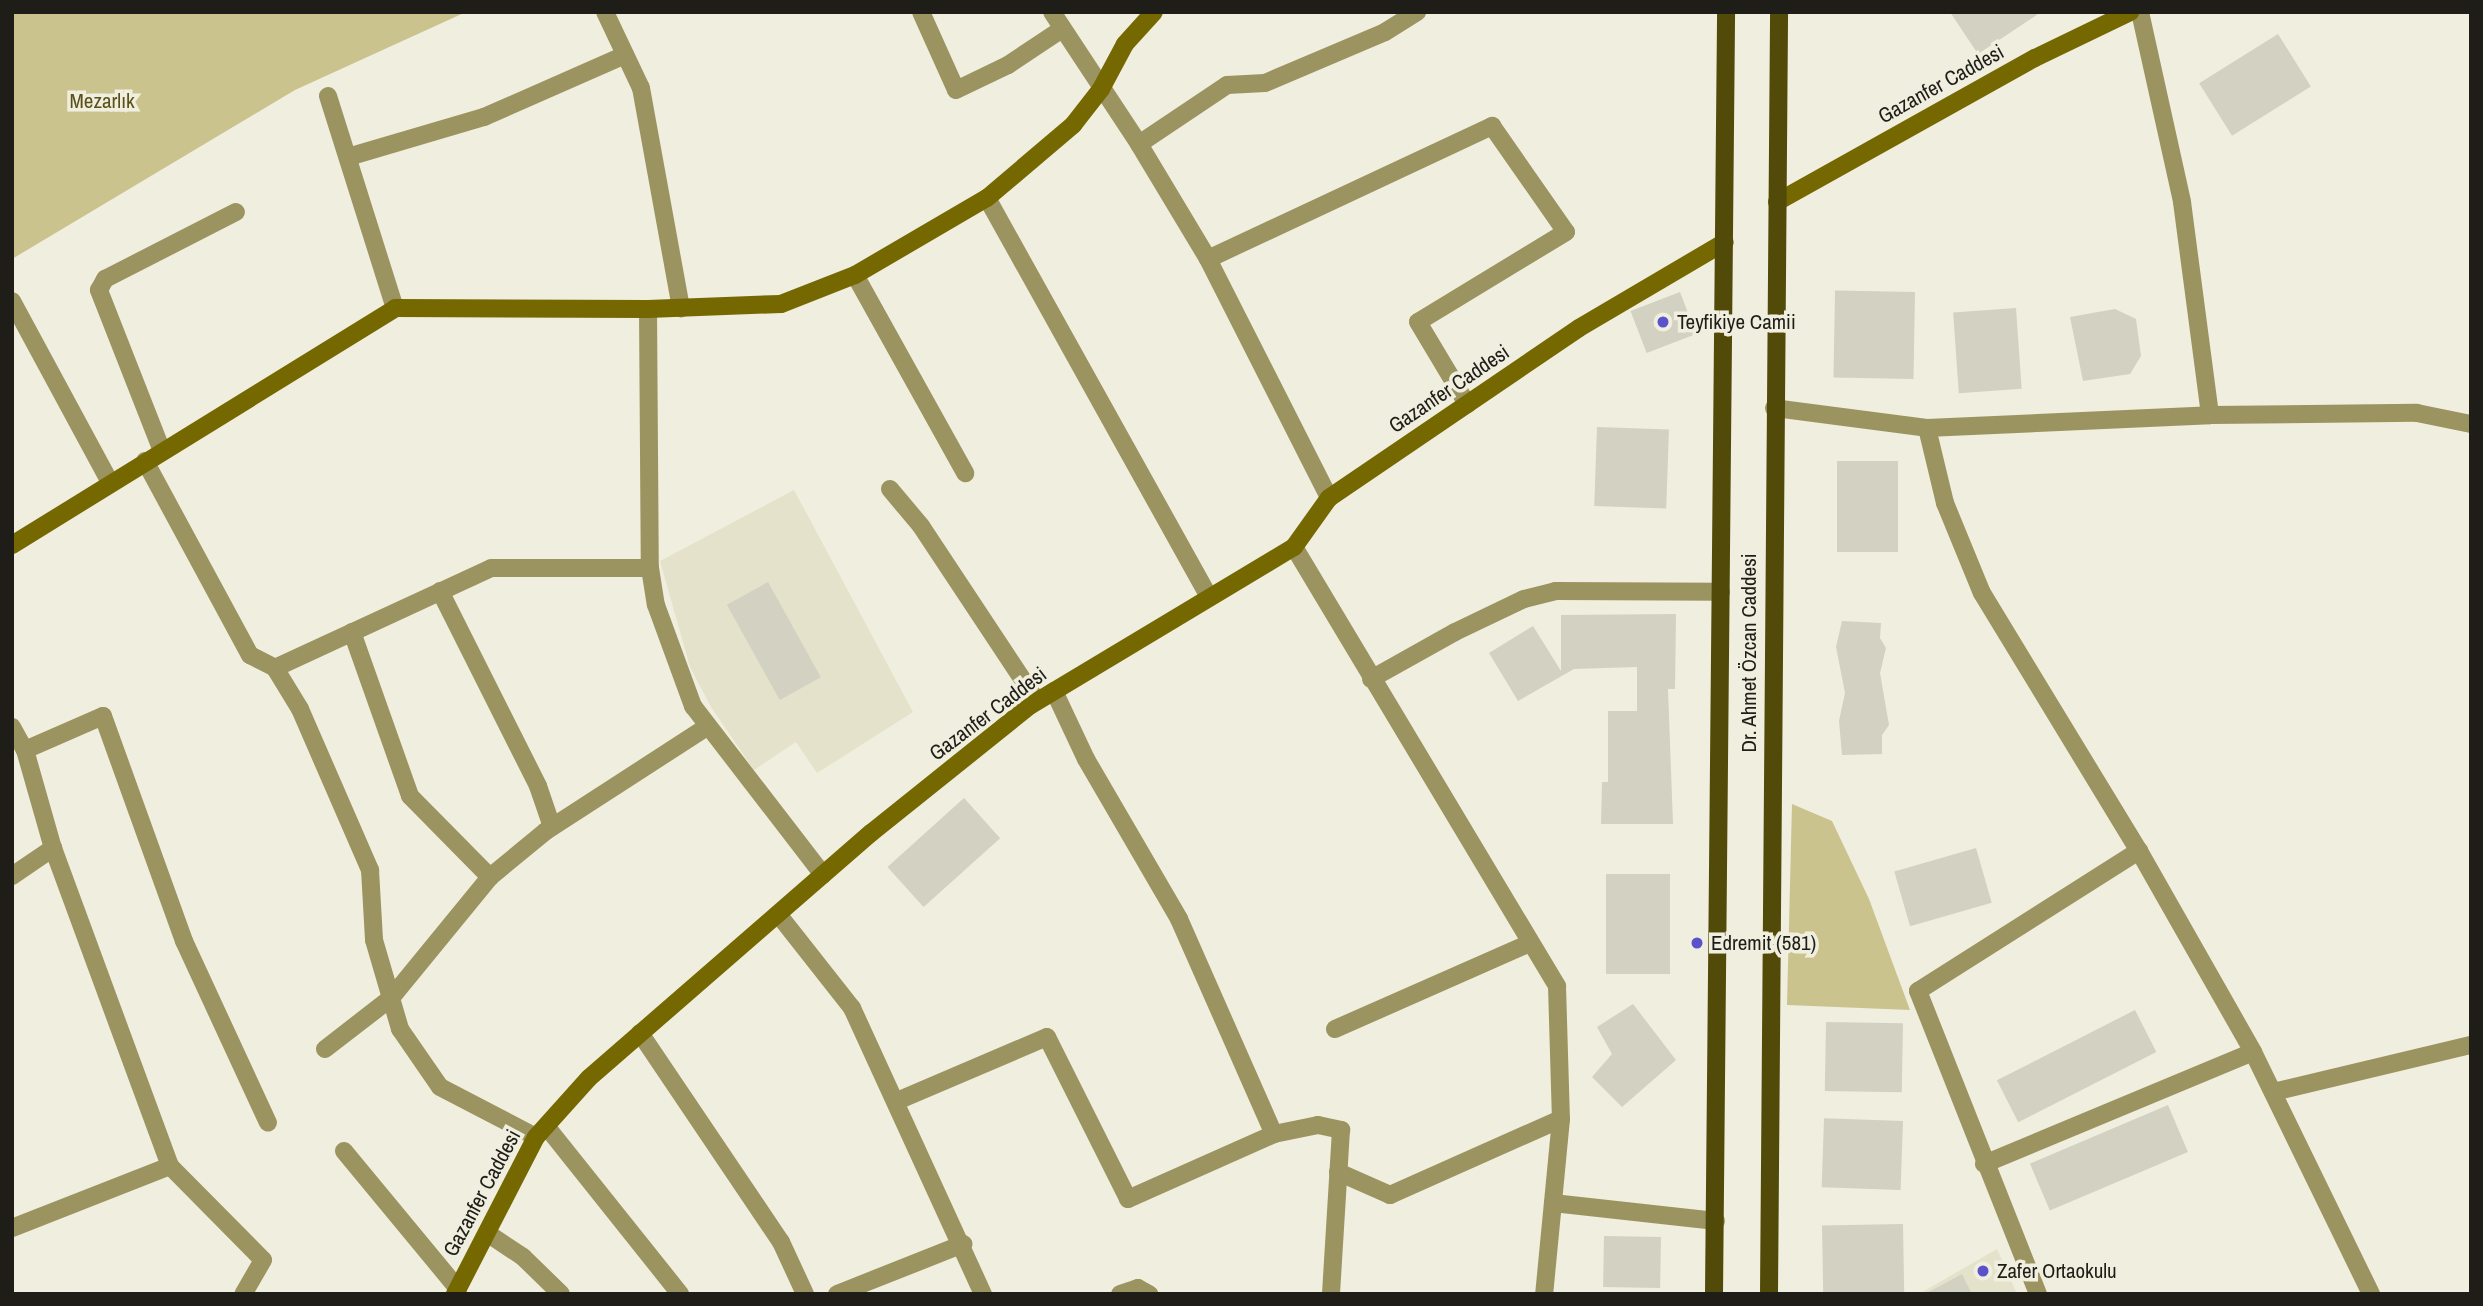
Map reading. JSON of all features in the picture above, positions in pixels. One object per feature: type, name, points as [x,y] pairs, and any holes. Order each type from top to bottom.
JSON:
[{"type":"main road","name":"Dr. Ahmet Özcan Caddesi","points":[[1714,1294],[1726,12]]},
{"type":"main road","name":"Dr. Ahmet Özcan Caddesi","points":[[1769,1294],[1779,12]]},
{"type":"street","points":[[605,12],[641,88],[681,308]]},
{"type":"street","points":[[921,12],[956,90],[1008,65],[1062,29]]},
{"type":"street","points":[[1052,12],[1139,144],[1208,258],[1329,498]]},
{"type":"street","points":[[12,545],[395,308],[648,309],[781,304],[855,275],[987,198],[1073,125],[1101,89],[1125,44],[1154,12]]},
{"type":"street","points":[[1139,144],[1227,85],[1265,83],[1385,33],[1417,12]]},
{"type":"street","name":"Gazanfer Caddesi","points":[[1777,202],[2035,58],[2130,12]]},
{"type":"street","points":[[2140,12],[2182,202],[2210,415]]},
{"type":"street","points":[[348,157],[484,117],[625,55]]},
{"type":"street","points":[[328,96],[395,308]]},
{"type":"street","points":[[1208,258],[1492,127],[1566,232],[1418,322],[1467,404]]},
{"type":"street","points":[[987,198],[1209,597]]},
{"type":"street","points":[[162,451],[99,290],[105,279],[236,212]]},
{"type":"street","name":"Gazanfer Caddesi","points":[[457,1291],[541,1132],[589,1077],[823,875],[1037,701],[1294,547],[1329,498],[1579,328],[1725,242]]},
{"type":"street","points":[[855,275],[965,473]]},
{"type":"street","points":[[12,301],[110,482]]},
{"type":"street","points":[[648,309],[650,568],[656,606],[693,706],[823,875]]},
{"type":"street","points":[[1774,408],[1927,428],[2210,415],[2417,413],[2471,424]]},
{"type":"street","points":[[1927,428],[1945,503],[1982,593],[2139,851],[2253,1052],[2371,1294]]},
{"type":"street","points":[[145,461],[250,655],[275,668],[300,709],[370,870],[374,940],[400,1029],[440,1087],[541,1132],[680,1294]]},
{"type":"street","points":[[890,489],[921,526],[1037,701]]},
{"type":"street","points":[[1294,547],[1557,986],[1561,1118],[1544,1294]]},
{"type":"street","points":[[275,668],[491,568],[650,568]]},
{"type":"street","points":[[440,591],[538,786],[552,827]]},
{"type":"street","points":[[1371,679],[1524,599],[1555,591],[1721,592]]},
{"type":"street","points":[[352,632],[410,796],[490,877]]},
{"type":"street","points":[[1054,691],[1086,759],[1179,919],[1274,1134]]},
{"type":"street","points":[[25,750],[103,716],[184,941],[268,1123]]},
{"type":"street","points":[[326,1049],[391,998],[490,877],[552,827],[708,726]]},
{"type":"street","points":[[12,727],[25,750],[53,848],[170,1166],[263,1260],[243,1294]]},
{"type":"street","points":[[12,876],[53,848]]},
{"type":"street","points":[[2038,1294],[1917,991],[2139,851]]},
{"type":"street","points":[[778,914],[852,1008],[963,1244],[983,1294]]},
{"type":"street","points":[[1335,1029],[1530,943]]},
{"type":"street","points":[[640,1033],[781,1242],[805,1294]]},
{"type":"street","points":[[897,1101],[1047,1037],[1128,1199],[1274,1134],[1318,1125],[1341,1130],[1331,1294]]},
{"type":"street","points":[[2273,1092],[2471,1045]]},
{"type":"street","points":[[1984,1164],[2253,1052]]},
{"type":"street","points":[[1338,1172],[1390,1195],[1561,1118]]},
{"type":"street","points":[[344,1151],[457,1291]]},
{"type":"street","points":[[12,1228],[170,1166]]},
{"type":"street","points":[[1553,1203],[1716,1221]]},
{"type":"street","points":[[487,1233],[523,1257],[561,1294]]},
{"type":"street","points":[[836,1294],[963,1244]]},
{"type":"street","points":[[1120,1294],[1138,1288],[1149,1294]]},
{"type":"shaded area","points":[[794,490],[913,712],[817,773],[796,742],[754,770],[711,707],[690,667],[660,561]]},
{"type":"shaded area","name":"Zafer Ortaokulu","points":[[1997,1249],[2017,1294],[1919,1294]]},
{"type":"green space","name":"Mezarlık","points":[[12,12],[466,12],[295,90],[12,259]]},
{"type":"green space","points":[[1792,804],[1832,821],[1869,899],[1910,1010],[1787,1005]]},
{"type":"building","points":[[1950,12],[2041,12],[1978,54]]},
{"type":"building","points":[[2278,34],[2311,87],[2232,136],[2199,83]]},
{"type":"building","points":[[1835,291],[1915,292],[1913,379],[1833,378]]},
{"type":"building","name":"Teyfikiye Camii","points":[[1680,292],[1696,334],[1647,353],[1631,311]]},
{"type":"building","points":[[2016,308],[2022,389],[1959,393],[1953,312]]},
{"type":"building","points":[[2115,309],[2136,319],[2141,356],[2130,374],[2083,381],[2070,317]]},
{"type":"building","points":[[1597,427],[1669,430],[1666,508],[1594,506]]},
{"type":"building","points":[[1837,461],[1898,461],[1898,552],[1837,552]]},
{"type":"building","points":[[768,582],[821,677],[780,700],[727,605]]},
{"type":"building","points":[[1676,614],[1675,689],[1668,689],[1673,824],[1601,824],[1602,782],[1608,782],[1608,711],[1637,711],[1637,667],[1574,669],[1518,701],[1489,653],[1533,626],[1561,671],[1561,615]]},
{"type":"building","points":[[1842,621],[1881,623],[1880,638],[1886,648],[1880,673],[1889,725],[1882,735],[1882,754],[1842,755],[1839,721],[1845,693],[1836,647]]},
{"type":"building","points":[[964,798],[1000,838],[924,907],[887,867]]},
{"type":"building","points":[[1976,848],[1992,903],[1910,926],[1894,871]]},
{"type":"building","points":[[1606,874],[1670,874],[1670,974],[1606,974]]},
{"type":"building","points":[[1633,1004],[1676,1060],[1622,1107],[1592,1077],[1612,1054],[1597,1027]]},
{"type":"building","points":[[2135,1010],[2156,1052],[2018,1122],[1997,1080]]},
{"type":"building","points":[[1826,1022],[1903,1023],[1902,1092],[1825,1091]]},
{"type":"building","points":[[2168,1105],[2188,1152],[2050,1211],[2030,1164]]},
{"type":"building","points":[[1824,1118],[1903,1121],[1901,1190],[1822,1187]]},
{"type":"building","points":[[1903,1224],[1904,1293],[1823,1294],[1822,1225]]},
{"type":"building","points":[[1604,1236],[1661,1237],[1660,1288],[1603,1287]]},
{"type":"building","points":[[1962,1274],[1972,1294],[1925,1294]]},
{"type":"place","name":"Teyfikiye Camii","points":[[1663,322]]},
{"type":"place","name":"Edremit (581)","points":[[1697,943]]},
{"type":"place","name":"Zafer Ortaokulu","points":[[1983,1271]]}]
